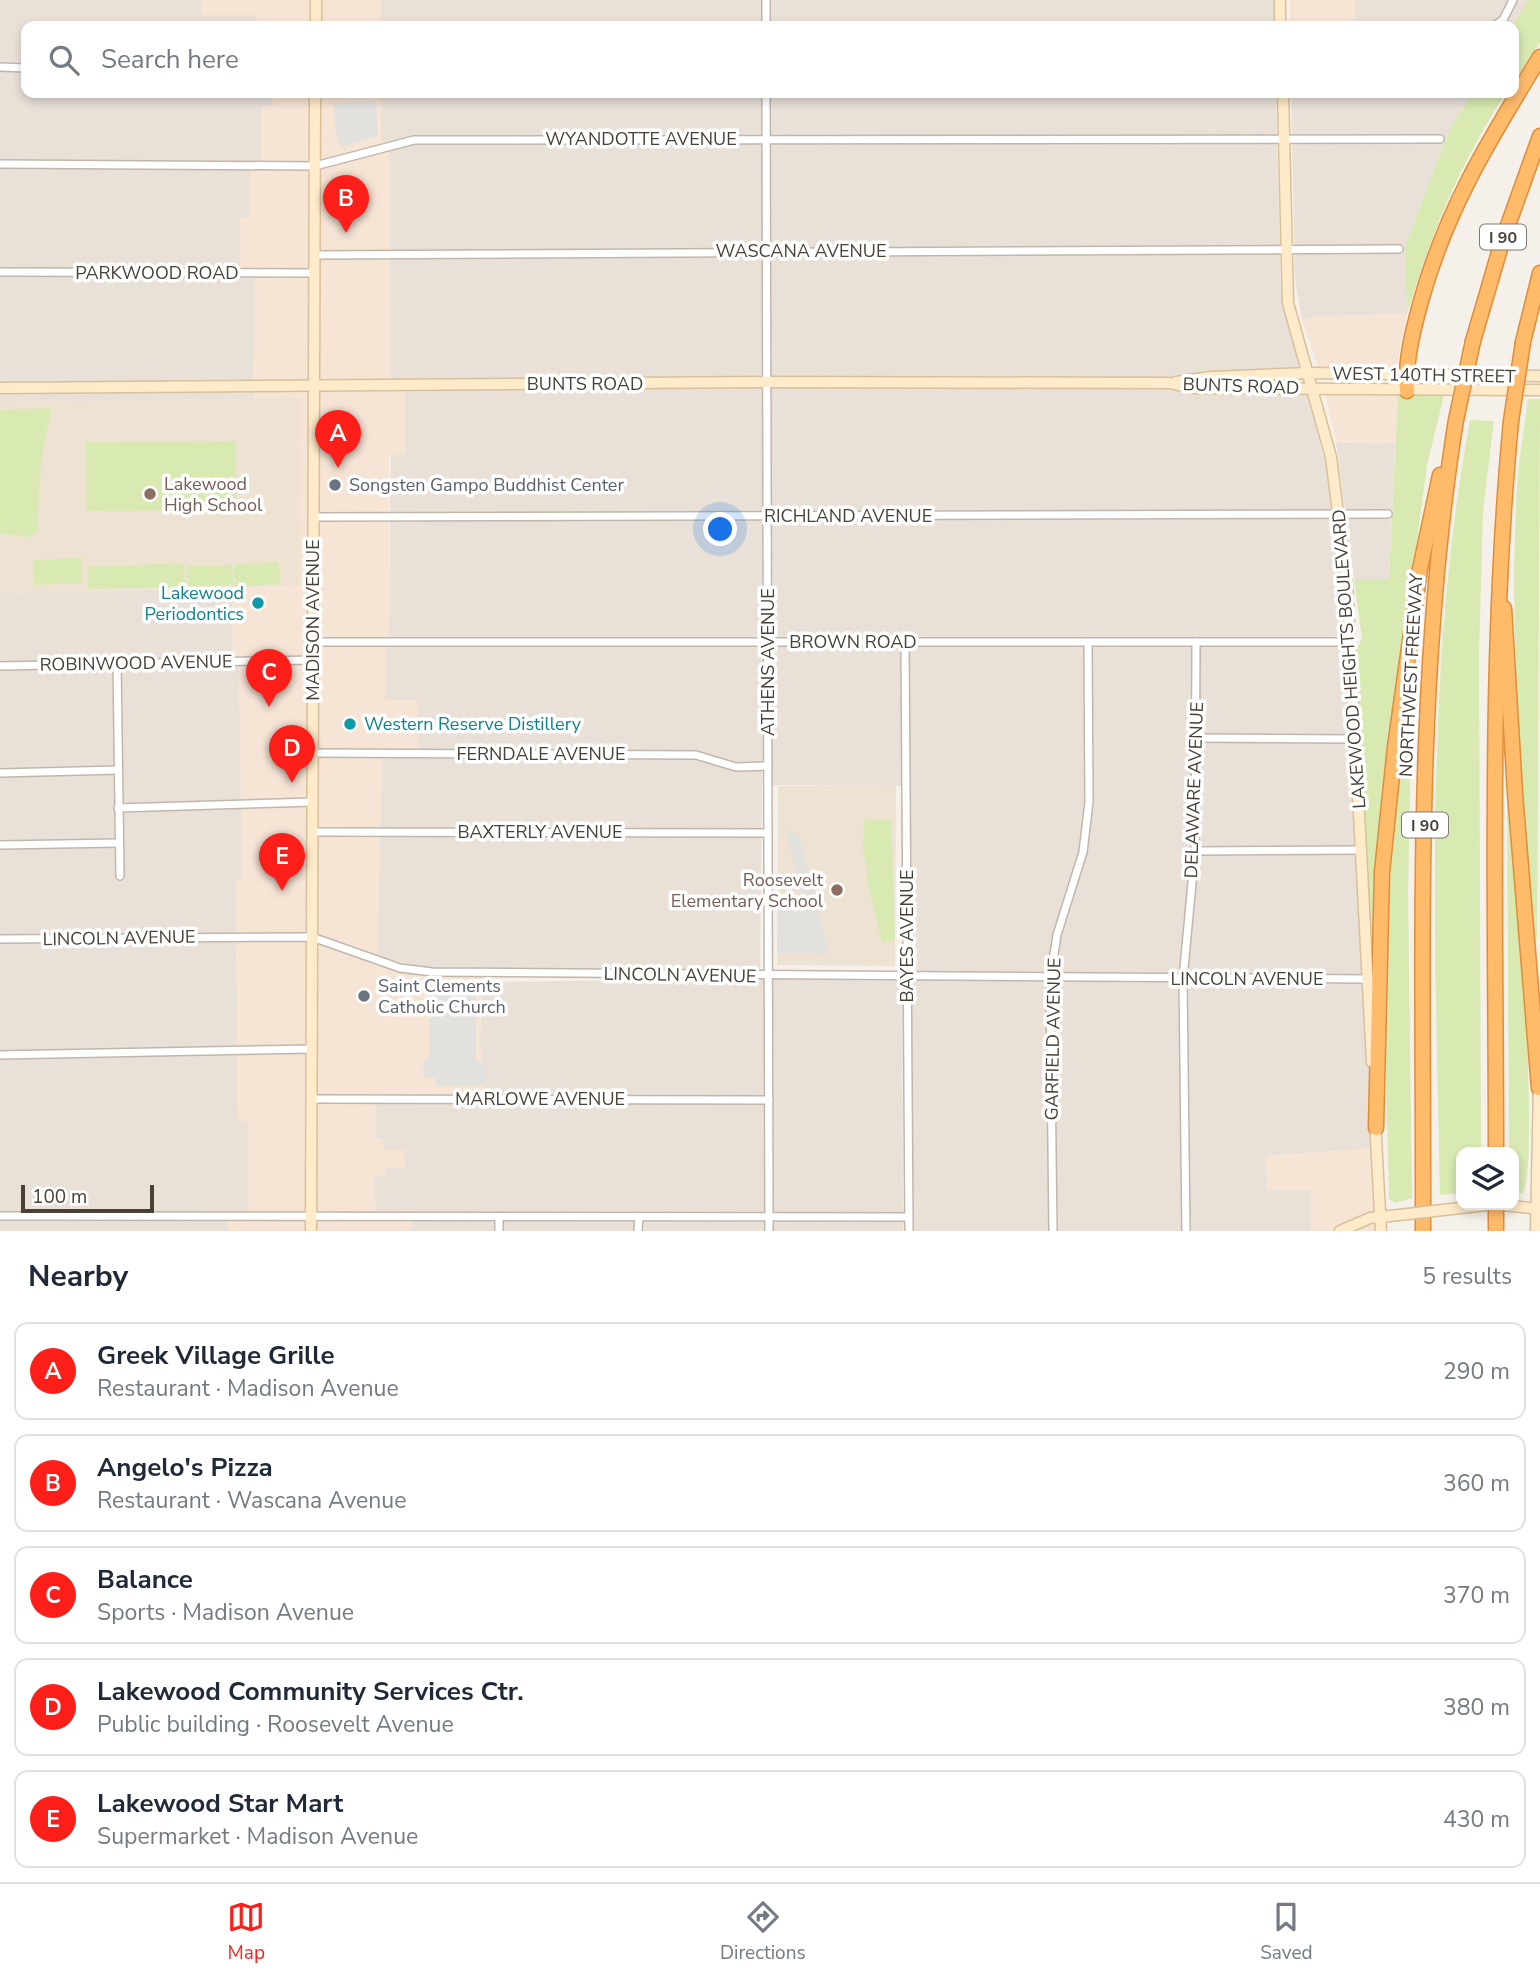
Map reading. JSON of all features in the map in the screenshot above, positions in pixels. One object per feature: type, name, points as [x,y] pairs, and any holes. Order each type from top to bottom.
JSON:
[{"type":"highway","points":[[1519,90],[1540,57]]},
{"type":"highway","points":[[1407,391],[1406,375],[1426,283],[1452,210],[1481,151],[1514,98]]},
{"type":"highway","name":"NORTHWEST FREEWAY","points":[[1423,1231],[1425,786],[1434,577],[1456,420],[1472,341],[1502,242],[1540,136]]},
{"type":"highway","points":[[1496,1147],[1496,659],[1499,586],[1511,421],[1523,342],[1540,273]]},
{"type":"highway","points":[[1376,1128],[1382,872],[1394,761],[1429,519],[1456,420]]},
{"type":"highway","points":[[1499,586],[1507,621],[1515,793],[1539,1088]]},
{"type":"highway","points":[[1496,1210],[1496,1231]]},
{"type":"main road","points":[[316,0],[316,21]]},
{"type":"main road","points":[[1280,0],[1280,21]]},
{"type":"main road","name":"MADISON AVENUE","points":[[311,1231],[315,98]]},
{"type":"main road","name":"LAKEWOOD HEIGHTS BOULEVARD","points":[[1283,98],[1288,303],[1331,457],[1340,515],[1356,739],[1366,979],[1381,1231]]},
{"type":"main road","name":"WEST 140TH STREET","points":[[1308,373],[1540,376]]},
{"type":"main road","name":"BUNTS ROAD","points":[[0,388],[1170,383],[1211,377],[1308,373]]},
{"type":"main road","name":"BUNTS ROAD","points":[[1170,383],[1191,388],[1312,388]]},
{"type":"main road","name":"WEST 140TH STREET","points":[[1312,388],[1407,391],[1540,390]]},
{"type":"main road","points":[[1536,1231],[1539,1210],[1540,1036]]},
{"type":"main road","points":[[1519,1205],[1539,1210]]},
{"type":"main road","points":[[1340,1231],[1370,1218],[1456,1209]]},
{"type":"main road","points":[[1368,1231],[1381,1218]]},
{"type":"street","points":[[766,0],[766,21]]},
{"type":"street","points":[[1502,21],[1513,0]]},
{"type":"street","points":[[0,67],[21,68]]},
{"type":"street","name":"ATHENS AVENUE","points":[[766,98],[769,1231]]},
{"type":"street","name":"WYANDOTTE AVENUE","points":[[0,164],[315,166],[414,140],[1440,139]]},
{"type":"street","name":"WASCANA AVENUE","points":[[315,255],[1399,249]]},
{"type":"street","name":"PARKWOOD ROAD","points":[[0,272],[315,273]]},
{"type":"street","name":"RICHLAND AVENUE","points":[[314,517],[1388,514]]},
{"type":"street","name":"BROWN ROAD","points":[[313,642],[1350,642]]},
{"type":"street","name":"BAYES AVENUE","points":[[905,642],[909,1231]]},
{"type":"street","name":"GARFIELD AVENUE","points":[[1053,1231],[1050,979],[1057,935],[1083,852],[1087,815],[1088,642]]},
{"type":"street","name":"DELAWARE AVENUE","points":[[1186,1231],[1183,979],[1195,851],[1198,738],[1196,642]]},
{"type":"street","name":"ROBINWOOD AVENUE","points":[[0,666],[313,660]]},
{"type":"street","points":[[117,662],[120,876]]},
{"type":"street","points":[[1198,738],[1356,739]]},
{"type":"street","name":"FERNDALE AVENUE","points":[[313,753],[696,755],[736,766],[768,766]]},
{"type":"street","points":[[0,773],[118,770]]},
{"type":"street","points":[[118,808],[313,802]]},
{"type":"street","name":"BAXTERLY AVENUE","points":[[313,832],[768,833]]},
{"type":"street","points":[[0,845],[119,843]]},
{"type":"street","points":[[1195,851],[1361,850]]},
{"type":"street","name":"LINCOLN AVENUE","points":[[0,939],[312,937],[341,945],[390,965],[432,972],[1050,979],[1366,979]]},
{"type":"street","points":[[0,1055],[312,1049]]},
{"type":"street","name":"MARLOWE AVENUE","points":[[312,1099],[769,1100]]},
{"type":"street","points":[[0,1216],[909,1217]]},
{"type":"street","points":[[499,1217],[499,1231]]},
{"type":"street","points":[[638,1231],[639,1217]]},
{"type":"shaded area","points":[[0,0],[201,0],[202,15],[256,15],[256,21],[21,21],[21,98],[273,98],[273,106],[261,107],[261,164],[250,164],[250,217],[240,218],[256,270],[253,399],[0,402]]},
{"type":"shaded area","points":[[201,0],[381,0],[381,21],[256,21],[256,15],[201,15]]},
{"type":"shaded area","points":[[381,0],[1274,0],[1274,21],[381,21]]},
{"type":"shaded area","points":[[1290,0],[1355,0],[1355,21],[1290,21]]},
{"type":"shaded area","points":[[1355,0],[1528,0],[1515,21],[1355,21]]},
{"type":"shaded area","points":[[273,98],[381,98],[381,142],[389,141],[391,382],[405,382],[405,454],[389,456],[389,640],[385,640],[385,700],[417,700],[418,756],[382,756],[377,955],[403,965],[441,972],[482,973],[480,1043],[485,1104],[376,1104],[375,1139],[383,1139],[384,1150],[404,1150],[405,1168],[385,1168],[384,1176],[373,1176],[376,1211],[415,1210],[410,1231],[228,1231],[228,1212],[248,1212],[248,1121],[238,1121],[236,880],[242,879],[239,657],[233,656],[232,588],[298,586],[300,399],[253,399],[256,271],[240,271],[240,218],[250,217],[250,164],[261,163],[261,107],[273,106]]},
{"type":"shaded area","points":[[381,98],[1276,98],[1281,293],[1328,474],[1345,631],[1374,1148],[1266,1156],[1311,1190],[1311,1231],[912,1231],[909,786],[772,785],[772,761],[734,762],[699,753],[418,751],[385,700],[385,640],[389,639],[391,382],[389,141],[381,143]]},
{"type":"shaded area","points":[[1291,98],[1469,98],[1449,131],[1405,246],[1407,314],[1321,316],[1302,320],[1295,281]]},
{"type":"shaded area","points":[[376,101],[378,136],[342,147],[337,142],[333,103]]},
{"type":"shaded area","points":[[1407,314],[1396,369],[1319,370],[1302,320],[1321,316]]},
{"type":"shaded area","points":[[1325,394],[1398,394],[1395,443],[1336,441]]},
{"type":"shaded area","name":"Lakewood High School","points":[[300,398],[299,586],[0,593],[0,402]]},
{"type":"shaded area","points":[[1336,442],[1395,443],[1389,579],[1354,579]]},
{"type":"shaded area","points":[[232,588],[233,656],[239,656],[242,880],[236,881],[238,1120],[248,1121],[248,1212],[228,1212],[228,1231],[0,1231],[0,593]]},
{"type":"shaded area","points":[[382,756],[699,759],[762,772],[760,972],[441,972],[377,956]]},
{"type":"shaded area","name":"Roosevelt Elementary School","points":[[778,786],[896,786],[895,966],[777,965]]},
{"type":"shaded area","points":[[786,830],[799,834],[829,954],[777,953],[778,905],[812,905],[809,895],[800,892]]},
{"type":"shaded area","points":[[902,977],[903,1231],[410,1231],[415,1210],[376,1212],[373,1176],[384,1176],[385,1168],[405,1168],[383,1150],[383,1139],[375,1138],[376,1104],[485,1104],[480,1043],[482,982]]},
{"type":"shaded area","points":[[429,992],[476,992],[476,1062],[484,1063],[483,1086],[437,1086],[436,1078],[424,1078],[423,1060],[429,1060]]},
{"type":"shaded area","points":[[1374,1148],[1377,1231],[1311,1231],[1311,1190],[1267,1190],[1266,1156]]},
{"type":"green space","points":[[1528,0],[1540,0],[1540,42],[1519,74],[1519,21],[1515,21]]},
{"type":"green space","points":[[1469,98],[1503,98],[1474,145],[1448,199],[1407,314],[1405,246],[1449,131]]},
{"type":"green space","points":[[1398,394],[1444,395],[1427,465],[1412,579],[1375,934],[1371,934],[1356,649],[1362,639],[1354,579],[1389,579]]},
{"type":"green space","points":[[1528,399],[1540,399],[1537,939],[1532,939],[1514,601],[1517,488]]},
{"type":"green space","points":[[51,408],[41,463],[37,533],[29,537],[0,533],[0,410]]},
{"type":"green space","points":[[1470,420],[1494,421],[1483,511],[1479,654],[1481,1147],[1456,1147],[1456,1193],[1440,1195],[1436,806],[1445,612],[1455,516]]},
{"type":"green space","points":[[236,441],[236,510],[87,511],[86,442]]},
{"type":"green space","points":[[81,558],[82,583],[34,585],[33,560]]},
{"type":"green space","points":[[279,562],[280,584],[235,586],[234,564]]},
{"type":"green space","points":[[184,563],[185,587],[88,589],[88,567]]},
{"type":"green space","points":[[232,565],[233,585],[188,587],[187,566]]},
{"type":"green space","points":[[1410,686],[1408,894],[1412,1198],[1395,1203],[1389,1199],[1383,954],[1391,826]]},
{"type":"green space","points":[[1512,793],[1528,1069],[1528,1170],[1523,1193],[1519,1193],[1519,1147],[1509,1147],[1507,794]]},
{"type":"green space","points":[[864,819],[891,820],[895,940],[882,943],[866,877],[868,874],[863,851]]},
{"type":"place","name":"Angelo's Pizza","points":[[346,233]]},
{"type":"place","name":"Greek Village Grille","points":[[338,468]]},
{"type":"place","name":"Songsten Gampo Buddhist Center","points":[[335,485]]},
{"type":"place","name":"Lakewood High School","points":[[150,494]]},
{"type":"place","name":"Lakewood Periodontics","points":[[258,603]]},
{"type":"place","name":"Balance","points":[[269,707]]},
{"type":"place","name":"Western Reserve Distillery","points":[[350,724]]},
{"type":"place","name":"Lakewood Community Services Ctr.","points":[[292,783]]},
{"type":"place","name":"Roosevelt Elementary School","points":[[837,890]]},
{"type":"place","name":"Lakewood Star Mart","points":[[282,891]]},
{"type":"place","name":"Saint Clements Catholic Church","points":[[364,996]]}]
